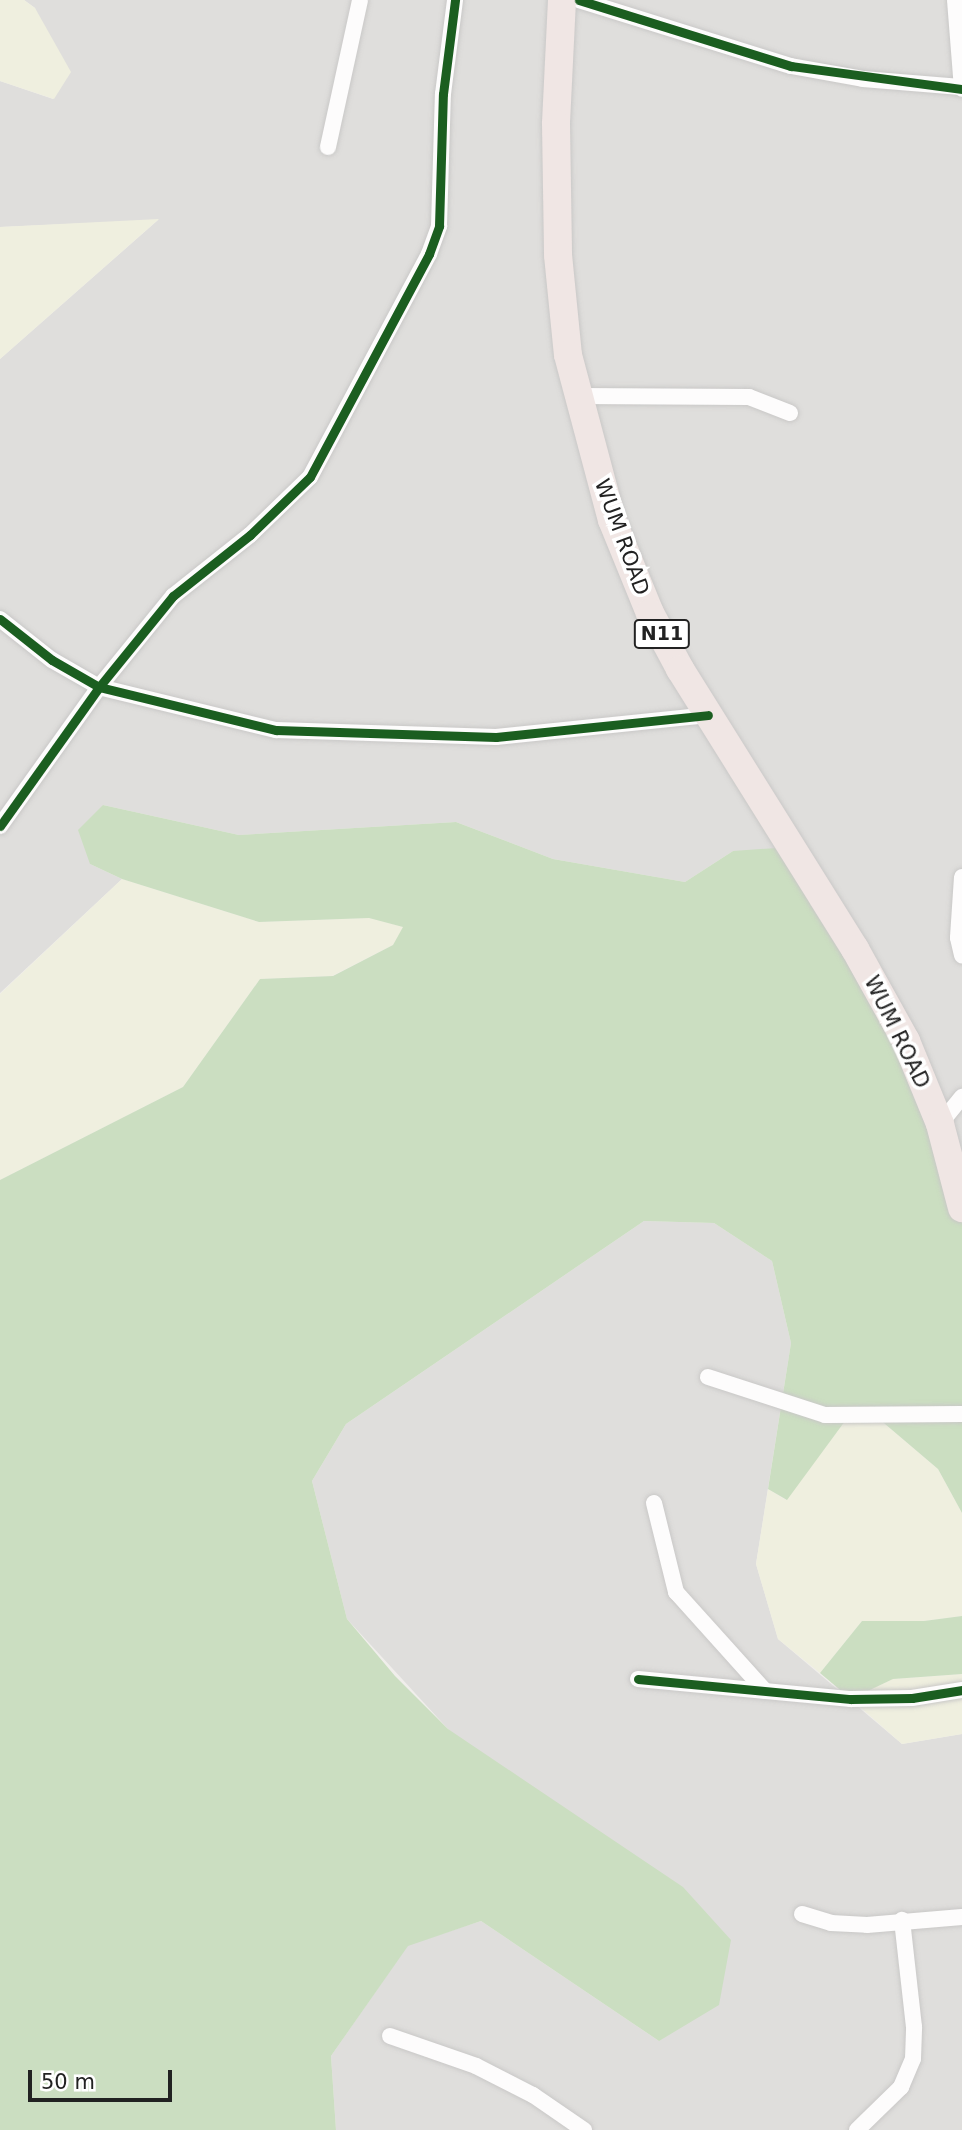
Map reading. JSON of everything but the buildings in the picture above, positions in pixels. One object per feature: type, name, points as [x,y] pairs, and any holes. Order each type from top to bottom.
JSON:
[{"type":"highway","name":"WUM ROAD","points":[[562,0],[556,124],[558,256],[568,355],[612,520],[650,613],[708,715],[862,961],[906,1041],[940,1124],[962,1208]]},
{"type":"street","points":[[328,147],[360,0]]},
{"type":"street","points":[[0,826],[99,687],[173,596],[250,535],[310,477],[429,254],[439,226],[443,94],[455,0]]},
{"type":"street","points":[[579,0],[791,66],[863,79],[962,88],[956,0]]},
{"type":"street","points":[[578,396],[749,397],[790,413]]},
{"type":"street","points":[[0,619],[52,660],[99,687],[275,730],[338,735],[496,737],[708,715]]},
{"type":"street","points":[[962,877],[958,938],[962,956]]},
{"type":"street","points":[[940,1124],[962,1097]]},
{"type":"street","points":[[708,1377],[825,1415],[962,1414]]},
{"type":"street","points":[[654,1503],[676,1592],[765,1691]]},
{"type":"street","points":[[638,1679],[851,1699],[912,1698],[962,1690]]},
{"type":"street","points":[[802,1914],[831,1923],[962,1917]]},
{"type":"street","points":[[858,2130],[901,2087],[913,2059],[902,1920]]},
{"type":"street","points":[[390,2036],[476,2066],[533,2095],[584,2130]]},
{"type":"shaded area","points":[[24,0],[962,0],[962,1205],[733,851],[685,882],[553,859],[456,822],[239,835],[103,805],[90,864],[122,879],[0,993],[0,359],[158,220],[0,227],[0,81],[53,99],[35,8]]},
{"type":"shaded area","points":[[644,1221],[714,1223],[772,1261],[791,1343],[756,1564],[778,1639],[902,1744],[962,1734],[962,2130],[336,2130],[331,2056],[408,1945],[481,1921],[659,2041],[448,1729],[347,1619],[312,1481],[346,1424]]},
{"type":"green space","points":[[0,0],[24,0],[35,8],[71,72],[54,99],[0,81]]},
{"type":"green space","points":[[159,219],[0,359],[0,227]]},
{"type":"green space","points":[[103,805],[239,835],[456,822],[553,859],[685,882],[733,851],[791,847],[855,949],[962,1208],[962,1513],[938,1469],[878,1418],[848,1417],[787,1500],[768,1489],[791,1343],[772,1261],[714,1223],[644,1221],[346,1424],[312,1481],[347,1619],[395,1676],[448,1729],[683,1887],[731,1940],[719,2005],[659,2041],[481,1921],[408,1946],[331,2056],[336,2130],[0,2130],[0,1180],[183,1087],[260,979],[333,976],[393,945],[403,927],[369,918],[259,922],[122,879],[90,864],[78,830]]},
{"type":"green space","points":[[122,879],[259,922],[369,918],[404,927],[393,945],[332,976],[260,979],[183,1087],[0,1180],[0,994]]},
{"type":"green space","points":[[848,1417],[878,1418],[938,1469],[962,1513],[962,1616],[924,1621],[862,1621],[820,1673],[778,1639],[756,1564],[768,1489],[786,1500]]},
{"type":"green space","points":[[962,1616],[962,1674],[893,1679],[851,1699],[820,1673],[862,1621],[924,1621]]},
{"type":"green space","points":[[962,1674],[962,1734],[902,1744],[851,1699],[893,1679]]},
{"type":"cycle path","points":[[0,826],[99,687],[173,596],[250,535],[310,477],[429,254],[439,226],[443,94],[455,0]]},
{"type":"cycle path","points":[[579,0],[791,66],[962,89]]},
{"type":"cycle path","points":[[0,619],[52,660],[99,687],[276,730],[496,737],[708,715]]},
{"type":"cycle path","points":[[638,1679],[851,1699],[912,1698],[962,1690]]}]
